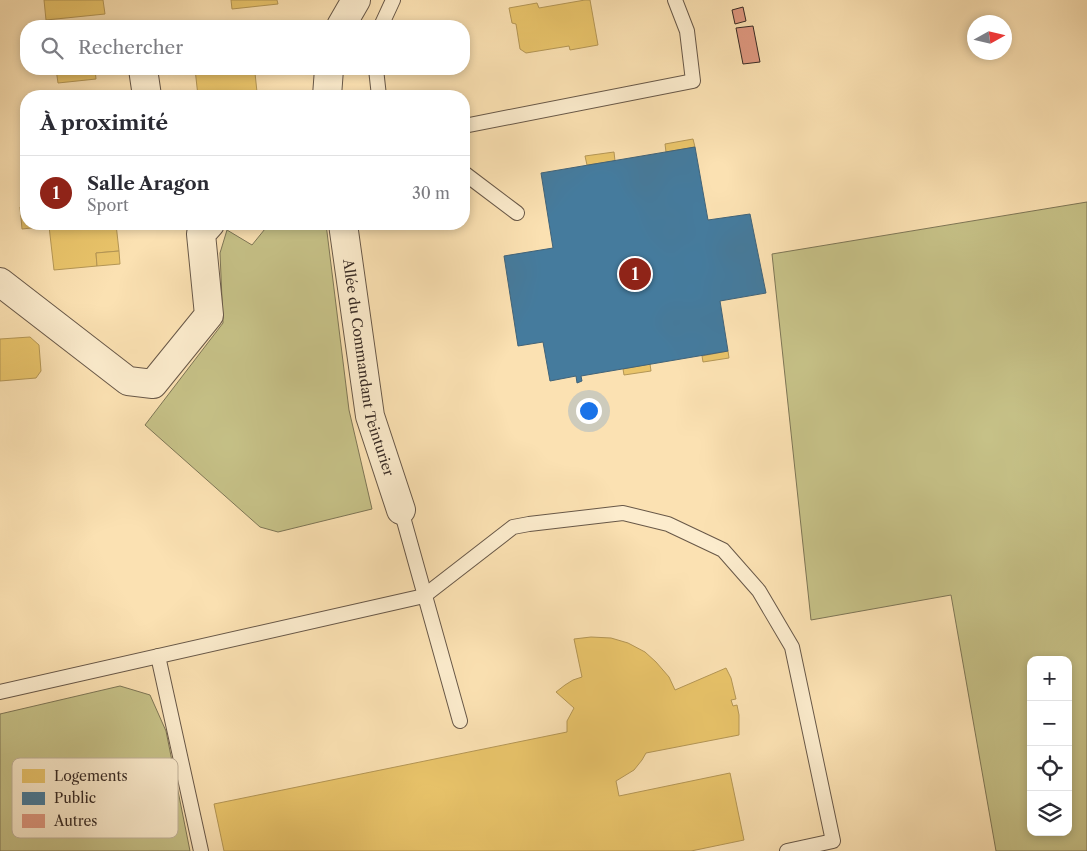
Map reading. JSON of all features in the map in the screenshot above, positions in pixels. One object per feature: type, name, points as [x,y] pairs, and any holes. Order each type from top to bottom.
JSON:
[{"type":"street","points":[[329,20],[333,0]]},
{"type":"street","points":[[344,20],[356,0]]},
{"type":"street","points":[[144,75],[146,90]]},
{"type":"street","points":[[327,90],[328,75]]},
{"type":"street","points":[[0,282],[128,381],[153,384],[209,315],[198,230]]},
{"type":"street","name":"Allée du Commandant Teinturier","points":[[344,230],[370,416],[401,510]]},
{"type":"lane","points":[[383,20],[393,0]]},
{"type":"lane","points":[[470,125],[693,81],[687,31],[675,0]]},
{"type":"lane","points":[[377,75],[379,90]]},
{"type":"lane","points":[[470,178],[517,213]]},
{"type":"lane","points":[[401,510],[460,721]]},
{"type":"lane","points":[[0,692],[424,596],[512,527],[623,513],[668,524],[723,550],[759,591],[792,647],[833,841],[787,851]]},
{"type":"lane","points":[[158,656],[201,851]]},
{"type":"shaded area","points":[[1087,202],[1087,851],[996,851],[951,595],[811,620],[772,254]]},
{"type":"shaded area","points":[[227,230],[252,245],[264,230],[327,230],[349,410],[372,509],[278,532],[260,527],[145,425],[223,323],[220,253]]},
{"type":"shaded area","points":[[120,686],[150,695],[166,731],[171,758],[12,758],[12,838],[178,838],[178,791],[190,851],[0,851],[0,714]]},
{"type":"building: Logements","points":[[44,0],[103,0],[105,14],[46,20]]},
{"type":"building: Logements","points":[[231,0],[277,0],[278,4],[232,9]]},
{"type":"building: Logements","points":[[590,0],[598,45],[570,50],[569,46],[526,53],[520,49],[516,24],[512,23],[509,8],[537,3],[539,8]]},
{"type":"building: Logements","points":[[57,75],[96,75],[96,79],[58,83]]},
{"type":"building: Logements","points":[[196,75],[255,75],[257,90],[197,90]]},
{"type":"building: Logements","points":[[693,139],[695,147],[666,152],[665,144]]},
{"type":"building: Logements","points":[[614,152],[615,161],[587,165],[585,156]]},
{"type":"building: Logements","points":[[49,230],[117,230],[119,251],[96,253],[97,266],[54,270]]},
{"type":"building: Logements","points":[[119,251],[120,264],[97,266],[96,253]]},
{"type":"building: Logements","points":[[30,337],[39,345],[41,371],[36,378],[0,381],[0,339]]},
{"type":"building: Logements","points":[[728,351],[729,358],[703,362],[702,356]]},
{"type":"building: Logements","points":[[650,364],[651,371],[624,375],[623,369]]},
{"type":"building: Logements","points":[[591,637],[611,638],[628,643],[645,652],[669,677],[675,690],[726,668],[731,678],[736,699],[731,700],[733,706],[737,705],[739,735],[646,753],[634,770],[616,781],[619,796],[730,773],[744,840],[691,851],[224,851],[214,804],[567,732],[567,721],[574,708],[556,692],[573,680],[582,677],[574,639]]},
{"type":"building: Public","points":[[695,147],[708,220],[750,214],[766,293],[720,301],[728,351],[581,376],[582,381],[577,383],[576,376],[550,381],[543,342],[518,346],[504,256],[553,248],[541,173]]},
{"type":"building: Autres","points":[[743,7],[746,21],[735,24],[732,10]]},
{"type":"building: Autres","points":[[753,26],[760,62],[743,64],[736,28]]},
{"type":"place","name":"Salle Aragon","points":[[635,274]]}]
